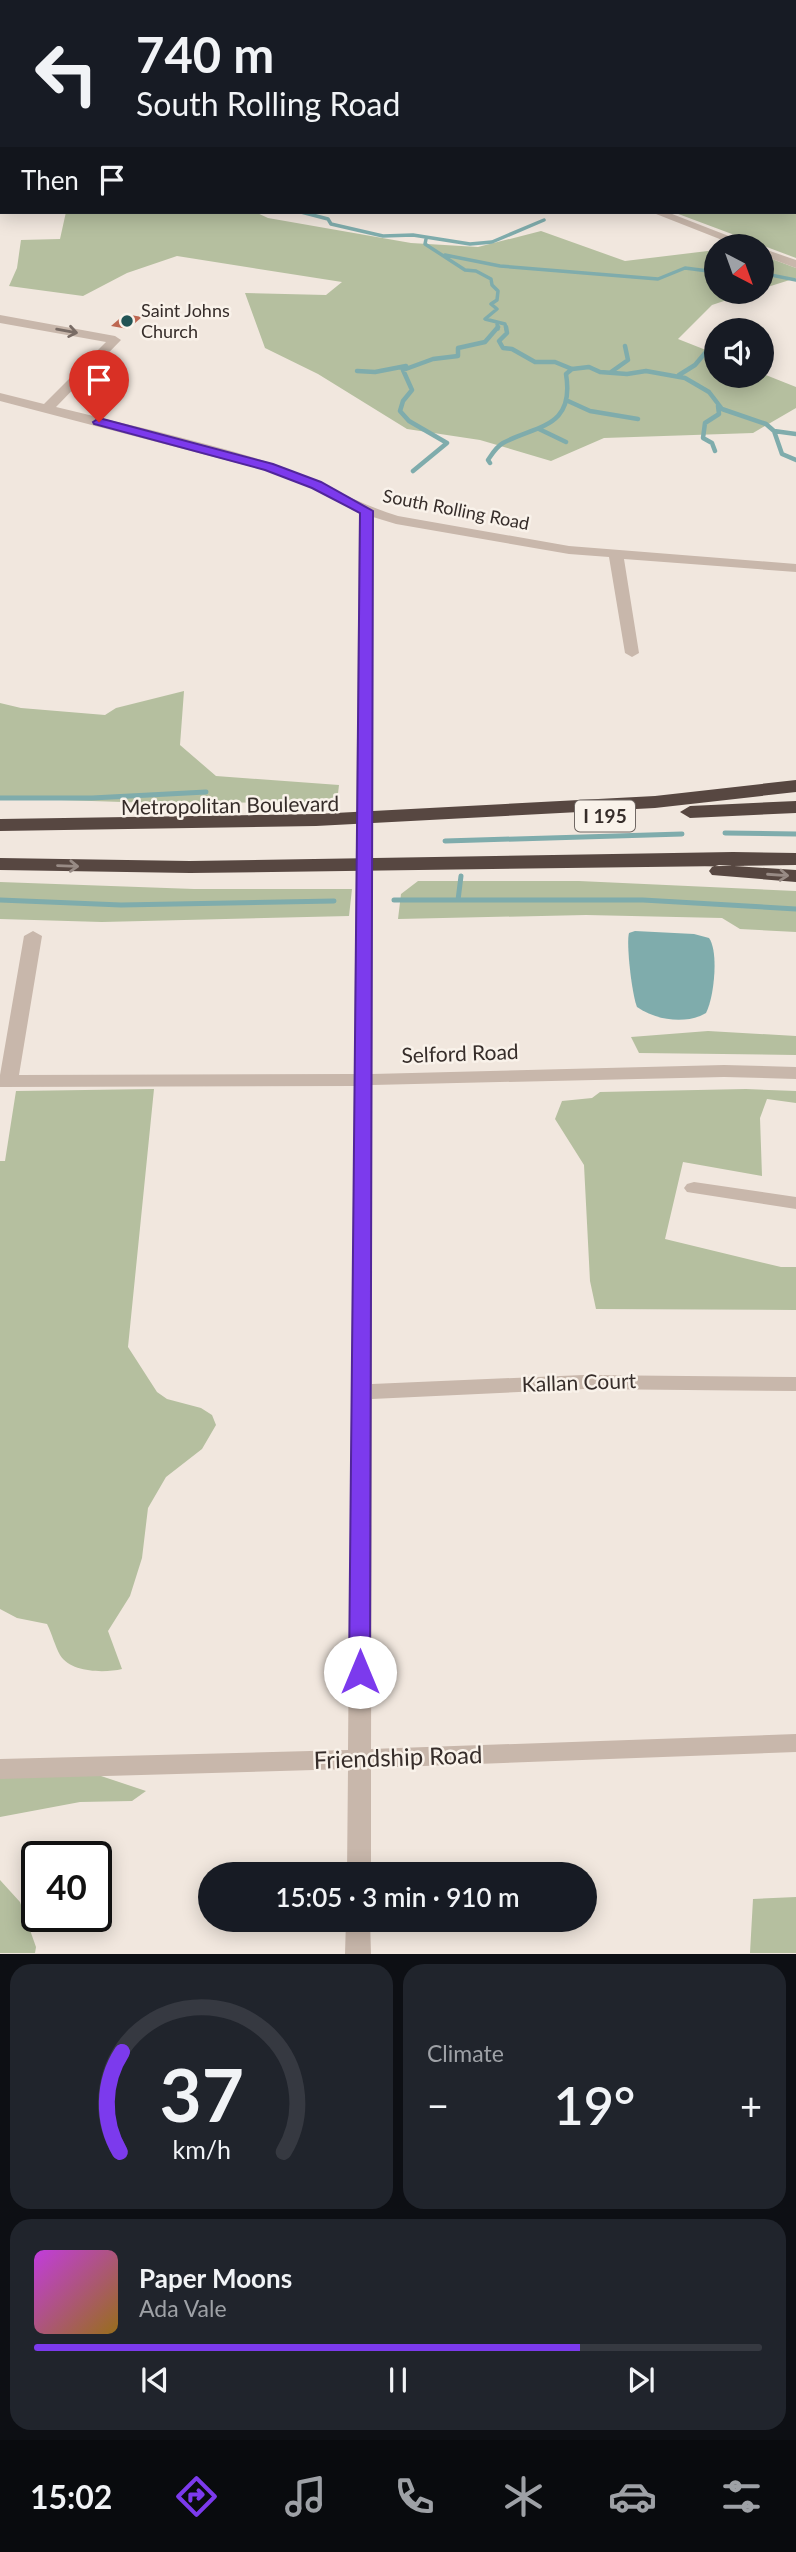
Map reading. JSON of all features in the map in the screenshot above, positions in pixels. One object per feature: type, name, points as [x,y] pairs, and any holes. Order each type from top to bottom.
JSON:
[{"type":"highway","points":[[415,820],[654,802],[796,786]]},
{"type":"highway","name":"Metropolitan Boulevard","points":[[0,826],[197,832],[316,824],[796,807]]},
{"type":"highway","name":"I 195","points":[[0,863],[97,867],[796,859]]},
{"type":"highway","points":[[416,863],[642,867],[796,876]]},
{"type":"street","points":[[662,214],[716,234]]},
{"type":"street","points":[[774,256],[796,264]]},
{"type":"street","points":[[0,319],[115,340],[47,409]]},
{"type":"street","name":"South Rolling Road","points":[[0,397],[269,467],[316,485],[366,511],[408,523],[526,544],[796,568]]},
{"type":"street","points":[[359,1862],[366,511]]},
{"type":"street","points":[[616,554],[632,653]]},
{"type":"street","points":[[4,1081],[33,936]]},
{"type":"street","name":"Selford Road","points":[[4,1081],[364,1080],[669,1071],[796,1073]]},
{"type":"street","points":[[694,1188],[796,1203]]},
{"type":"street","name":"Kallan Court","points":[[362,1392],[583,1382],[796,1384]]},
{"type":"street","name":"Friendship Road","points":[[0,1769],[796,1743]]},
{"type":"street","points":[[358,1932],[358,1954]]},
{"type":"green space","points":[[66,214],[259,214],[268,218],[411,243],[478,247],[541,231],[625,261],[704,251],[704,304],[715,304],[678,339],[704,349],[704,388],[774,388],[774,378],[796,387],[796,408],[753,433],[604,438],[551,461],[480,440],[407,429],[318,374],[265,348],[245,293],[326,295],[342,282],[177,256],[127,273],[83,296],[9,286],[17,268],[21,240],[60,239]]},
{"type":"green space","points":[[678,214],[796,214],[796,258],[774,250],[774,234],[732,234]]},
{"type":"green space","points":[[774,260],[796,268],[796,278],[774,285]]},
{"type":"green space","points":[[184,691],[180,745],[216,776],[339,785],[337,802],[153,803],[0,798],[0,703],[21,708],[105,715],[116,708]]},
{"type":"green space","points":[[418,881],[579,881],[796,891],[796,932],[740,929],[722,918],[586,915],[398,919],[401,894]]},
{"type":"green space","points":[[0,882],[194,889],[352,889],[349,916],[102,922],[0,919]]},
{"type":"green space","points":[[708,1031],[796,1036],[796,1055],[639,1053],[631,1037]]},
{"type":"green space","points":[[154,1089],[128,1347],[157,1392],[167,1399],[201,1408],[212,1415],[216,1425],[202,1449],[166,1477],[148,1508],[142,1558],[130,1596],[108,1631],[122,1669],[89,1670],[65,1661],[47,1624],[17,1618],[0,1609],[0,1161],[5,1161],[16,1091]]},
{"type":"green space","points":[[746,1089],[796,1091],[796,1103],[767,1099],[760,1118],[762,1176],[683,1162],[665,1239],[781,1267],[796,1267],[796,1310],[596,1309],[590,1281],[584,1165],[555,1119],[562,1101],[592,1098],[600,1092]]},
{"type":"green space","points":[[0,1766],[98,1775],[146,1791],[132,1801],[80,1802],[0,1817]]},
{"type":"green space","points":[[0,1880],[20,1902],[21,1932],[31,1932],[36,1947],[35,1953],[0,1953]]},
{"type":"green space","points":[[796,1897],[796,1953],[750,1953],[753,1899]]},
{"type":"water","points":[[629,933],[694,934],[709,938],[714,954],[714,975],[706,1013],[680,1020],[661,1018],[637,1007],[628,948]]},
{"type":"building","name":"Saint Johns Church","points":[[125,314],[142,317],[128,329],[111,326]]},
{"type":"waterway","points":[[309,214],[328,219],[331,224],[383,236],[413,235],[470,244],[492,242],[544,220]]},
{"type":"waterway","points":[[426,239],[425,244],[465,270],[476,271],[491,279],[492,285],[498,291],[497,300],[491,304],[497,309],[485,319],[505,324],[506,329]]},
{"type":"waterway","points":[[445,255],[500,266],[658,279],[685,268],[704,270]]},
{"type":"waterway","points":[[774,276],[796,280]]},
{"type":"waterway","points":[[413,471],[447,443],[409,421],[400,411],[403,401],[412,390],[403,370],[433,359],[458,356],[458,348],[485,342],[498,327]]},
{"type":"waterway","points":[[506,327],[507,333],[499,341],[503,348],[512,349],[535,362],[555,362],[572,369]]},
{"type":"waterway","points":[[611,372],[628,360],[625,346]]},
{"type":"waterway","points":[[679,375],[695,365],[704,354]]},
{"type":"waterway","points":[[357,371],[375,372],[406,366]]},
{"type":"waterway","points":[[572,369],[589,367],[600,372],[627,374],[646,371],[685,378],[709,392],[722,409],[766,424],[774,431]]},
{"type":"waterway","points":[[490,463],[488,460],[501,445],[551,422],[559,415],[565,405],[566,374],[572,369]]},
{"type":"waterway","points":[[568,401],[590,411],[638,419]]},
{"type":"waterway","points":[[715,451],[712,443],[703,438],[705,423],[719,414],[718,406]]},
{"type":"waterway","points":[[539,429],[566,442]]},
{"type":"waterway","points":[[774,431],[796,434]]},
{"type":"waterway","points":[[774,431],[782,454],[796,460]]},
{"type":"waterway","points":[[0,798],[92,798],[206,792]]},
{"type":"waterway","points":[[725,833],[796,834]]},
{"type":"waterway","points":[[445,841],[682,834]]},
{"type":"waterway","points":[[458,900],[461,876]]},
{"type":"waterway","points":[[0,900],[121,905],[334,901]]},
{"type":"waterway","points":[[394,900],[458,900]]},
{"type":"waterway","points":[[458,900],[643,900],[796,909]]},
{"type":"place","name":"Saint Johns Church","points":[[127,321]]},
{"type":"route","points":[[99,422],[269,467],[316,485],[366,511],[360,1672]]}]
